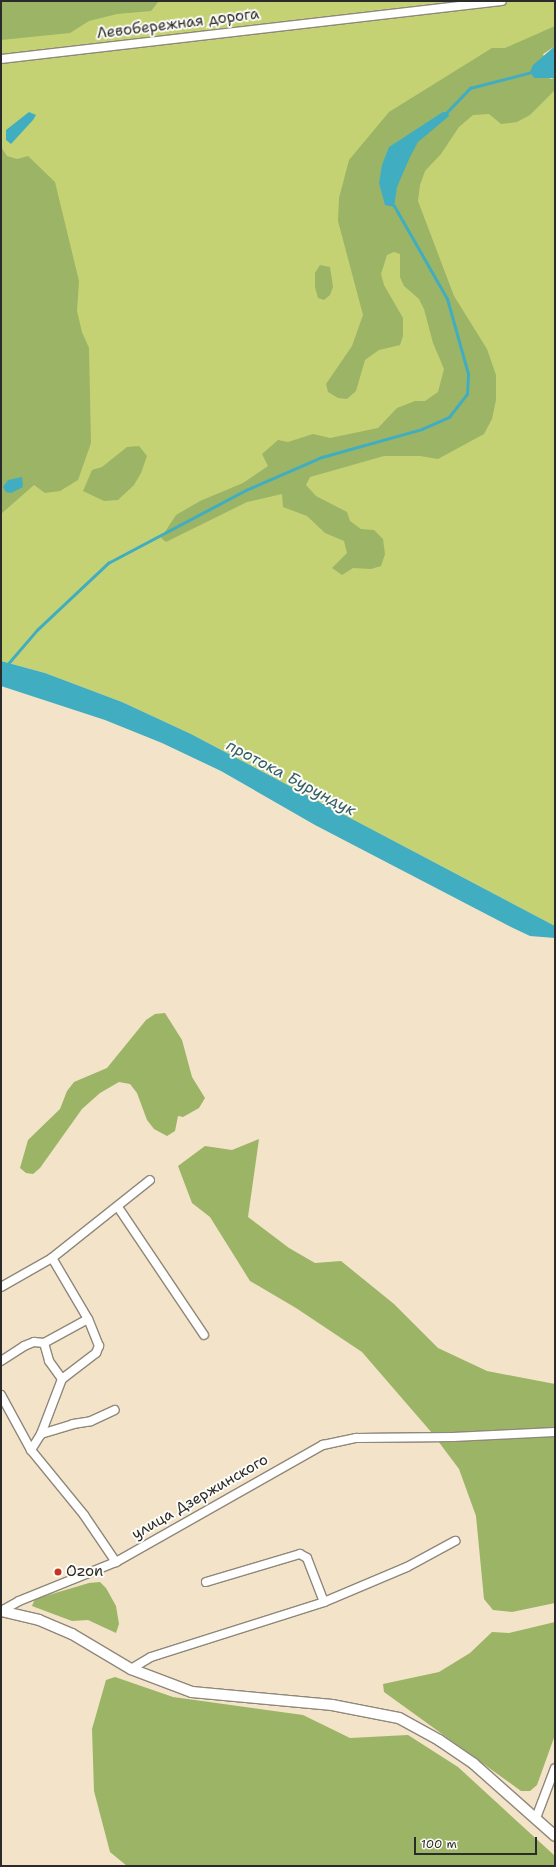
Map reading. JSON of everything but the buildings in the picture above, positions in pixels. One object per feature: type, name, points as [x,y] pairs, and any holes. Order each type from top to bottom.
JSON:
[{"type":"street","name":"Левобережная дорога","points":[[1,59],[502,1]]},
{"type":"street","points":[[1,1287],[52,1258],[150,1180]]},
{"type":"street","points":[[118,1207],[204,1335]]},
{"type":"street","points":[[31,1450],[41,1434],[62,1379],[96,1353],[99,1346],[88,1319],[52,1258]]},
{"type":"street","points":[[1,1361],[34,1342],[44,1343],[88,1319]]},
{"type":"street","points":[[44,1343],[49,1361],[62,1379]]},
{"type":"street","points":[[1,1395],[31,1450],[84,1515],[116,1562]]},
{"type":"street","points":[[41,1434],[73,1424],[91,1422],[115,1410]]},
{"type":"street","name":"улица Дзержинского","points":[[2,1610],[19,1601],[116,1562],[322,1445],[356,1438],[419,1438],[555,1432]]},
{"type":"street","points":[[131,1669],[151,1657],[324,1602],[407,1567],[455,1541]]},
{"type":"street","points":[[206,1582],[300,1554],[307,1558],[324,1602]]},
{"type":"street","points":[[2,1610],[39,1620],[72,1634],[131,1669],[192,1692],[350,1707],[398,1718],[462,1755],[555,1836]]},
{"type":"street","points":[[536,1818],[555,1768]]},
{"type":"green space","points":[[1,1],[555,1],[555,46],[543,54],[550,79],[555,78],[555,926],[191,734],[122,702],[45,673],[1,661]]},
{"type":"green space","points":[[1,1],[159,1],[151,11],[117,14],[89,21],[70,33],[1,40]]},
{"type":"green space","points":[[555,26],[555,46],[543,54],[550,79],[555,78],[555,90],[530,115],[517,122],[501,124],[489,114],[473,115],[459,127],[441,154],[425,171],[420,185],[418,201],[454,296],[487,349],[496,375],[496,400],[492,419],[484,434],[438,459],[420,456],[384,456],[310,477],[306,485],[316,496],[347,512],[350,521],[361,529],[374,530],[383,539],[385,554],[381,566],[371,569],[353,568],[342,575],[332,568],[347,553],[344,541],[325,533],[307,516],[283,507],[282,494],[247,502],[166,542],[161,538],[176,515],[200,501],[243,483],[268,466],[262,454],[278,440],[288,442],[313,434],[330,438],[378,428],[397,408],[415,401],[425,401],[438,392],[444,369],[433,343],[424,309],[419,299],[404,286],[400,277],[400,254],[394,252],[387,255],[381,274],[384,285],[403,318],[403,336],[400,345],[379,350],[365,360],[356,391],[347,399],[338,398],[328,392],[326,384],[352,346],[363,315],[338,221],[339,198],[349,160],[389,112],[492,48],[505,48]]},
{"type":"green space","points":[[1,147],[7,156],[17,159],[28,156],[55,182],[79,281],[77,311],[82,332],[89,348],[91,443],[78,480],[60,491],[45,493],[34,485],[1,514]]},
{"type":"green space","points":[[320,265],[330,267],[333,287],[330,295],[324,300],[318,298],[315,287],[315,273]]},
{"type":"green space","points":[[139,446],[147,456],[141,473],[134,485],[118,500],[104,501],[83,491],[92,470],[102,467],[127,447]]},
{"type":"green space","points":[[165,1013],[182,1040],[192,1077],[205,1098],[199,1108],[183,1117],[178,1116],[175,1131],[167,1136],[154,1129],[147,1120],[137,1093],[130,1084],[119,1082],[100,1093],[82,1109],[40,1168],[33,1174],[26,1173],[20,1168],[28,1140],[60,1109],[67,1091],[74,1082],[107,1068],[146,1020],[155,1014]]},
{"type":"green space","points":[[259,1139],[248,1217],[289,1248],[315,1263],[341,1261],[394,1304],[438,1348],[487,1371],[555,1384],[555,1603],[512,1612],[493,1610],[484,1599],[476,1516],[459,1469],[432,1433],[362,1352],[296,1308],[250,1281],[210,1217],[192,1203],[178,1166],[205,1146],[232,1150]]},
{"type":"green space","points":[[100,1582],[106,1588],[116,1606],[119,1624],[116,1633],[88,1620],[72,1621],[32,1606],[35,1599],[89,1583]]},
{"type":"green space","points":[[555,1622],[555,1735],[537,1785],[530,1791],[521,1791],[384,1692],[383,1684],[439,1672],[470,1653],[492,1632],[509,1633]]},
{"type":"green space","points":[[115,1677],[173,1697],[303,1715],[350,1738],[408,1735],[458,1767],[555,1856],[555,1866],[127,1866],[110,1852],[94,1791],[92,1729],[106,1680]]},
{"type":"water","points":[[555,46],[555,78],[534,78],[530,72],[533,65]]},
{"type":"water","points":[[29,112],[36,115],[11,144],[6,140],[6,130]]},
{"type":"water","points":[[443,112],[448,112],[449,116],[418,142],[410,157],[397,187],[394,207],[385,205],[379,183],[382,165],[389,147]]},
{"type":"water","points":[[22,477],[23,487],[11,493],[6,492],[3,487],[8,480]]},
{"type":"water","points":[[1,661],[45,673],[122,702],[191,734],[555,926],[555,938],[530,936],[511,927],[315,825],[221,771],[162,743],[105,720],[1,686]]},
{"type":"waterway","points":[[446,113],[470,88],[532,72]]},
{"type":"waterway","points":[[6,666],[37,630],[108,563],[246,490],[322,457],[422,429],[449,417],[467,394],[468,374],[447,299],[394,206]]},
{"type":"place","name":"Ozon","points":[[58,1572]]},
{"type":"water label","name":"протока Бурундук","points":[[291,778]]}]
